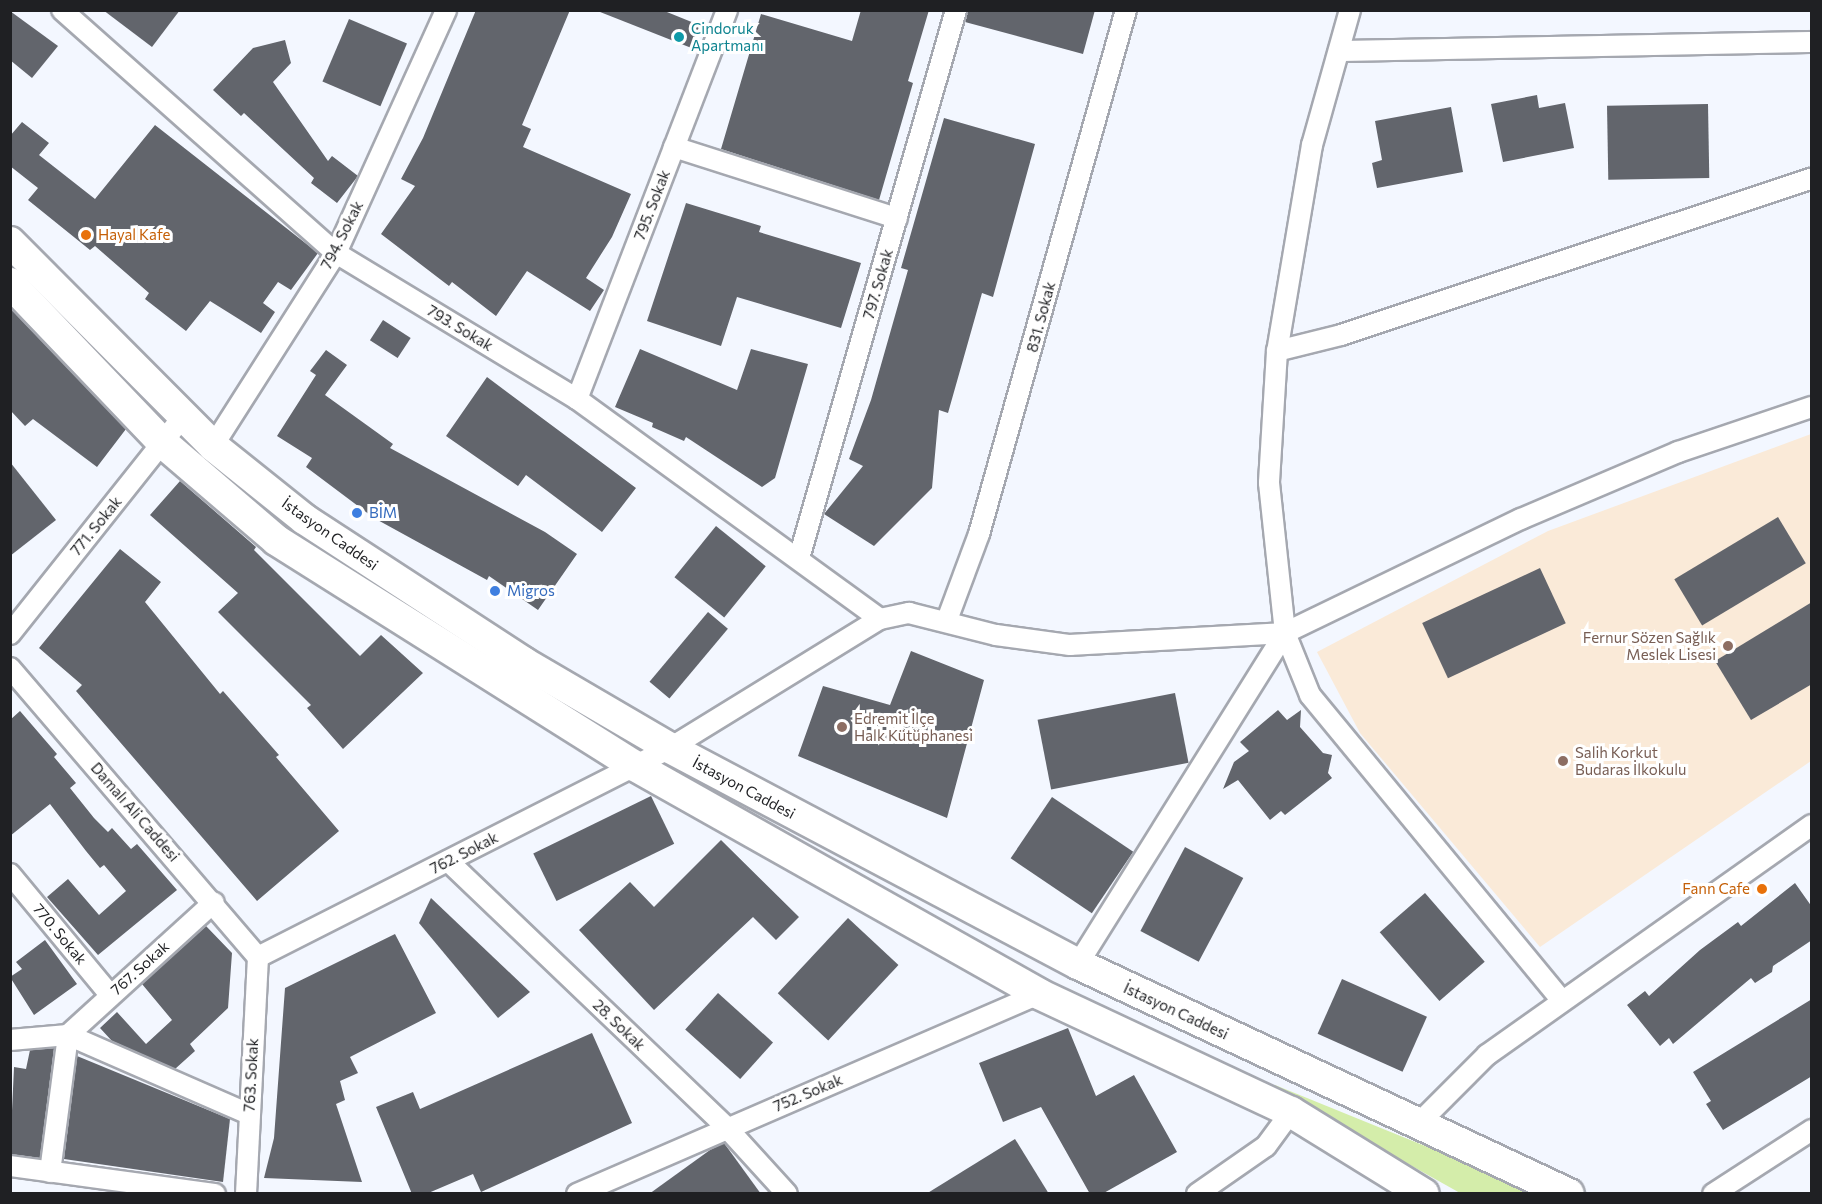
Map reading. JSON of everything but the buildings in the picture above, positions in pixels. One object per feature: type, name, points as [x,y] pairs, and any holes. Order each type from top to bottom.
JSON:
[{"type":"main road","name":"İstasyon Caddesi","points":[[10,242],[182,418],[213,446],[304,519],[523,662],[670,748],[1078,964],[1569,1194]]},
{"type":"main road","name":"İstasyon Caddesi","points":[[10,283],[163,443],[276,540],[635,766],[1039,993],[1291,1113],[1424,1194]]},
{"type":"street","name":"794. Sokak","points":[[213,446],[336,253],[446,10]]},
{"type":"street","name":"795. Sokak","points":[[577,399],[727,10]]},
{"type":"street","name":"797. Sokak","points":[[799,558],[956,10]]},
{"type":"street","name":"831. Sokak","points":[[947,620],[979,534],[1126,10]]},
{"type":"street","points":[[1350,10],[1312,145],[1277,351],[1269,483],[1285,633],[1310,694],[1562,1001]]},
{"type":"street","name":"793. Sokak","points":[[69,13],[336,253],[577,399],[880,619]]},
{"type":"street","points":[[1339,51],[1812,42]]},
{"type":"street","points":[[674,147],[897,218]]},
{"type":"street","points":[[1277,351],[1341,335],[1812,178]]},
{"type":"street","points":[[880,619],[909,613],[947,620],[996,635],[1071,645],[1285,633],[1521,519],[1657,460],[1812,407]]},
{"type":"street","name":"771. Sokak","points":[[10,634],[182,418]]},
{"type":"street","name":"762. Sokak","points":[[258,957],[670,748],[880,619]]},
{"type":"street","points":[[1078,964],[1285,633]]},
{"type":"street","name":"Damalı Ali Caddesi","points":[[10,668],[214,902],[258,957]]},
{"type":"street","points":[[1419,1123],[1487,1054],[1812,825]]},
{"type":"street","name":"28. Sokak","points":[[448,861],[727,1128],[787,1194]]},
{"type":"street","name":"770. Sokak","points":[[10,874],[110,994]]},
{"type":"street","name":"767. Sokak","points":[[68,1035],[110,994],[214,902]]},
{"type":"street","name":"763. Sokak","points":[[246,1194],[258,957]]},
{"type":"street","name":"752. Sokak","points":[[577,1194],[1039,993]]},
{"type":"street","points":[[50,1172],[68,1035]]},
{"type":"street","points":[[10,1040],[68,1035],[249,1114]]},
{"type":"street","points":[[1197,1194],[1266,1146],[1291,1113]]},
{"type":"street","points":[[1713,1194],[1812,1130]]},
{"type":"street","points":[[10,1166],[215,1194]]},
{"type":"shaded area","name":"Salih Korkut Budaras İlkokulu","points":[[1811,434],[1811,761],[1540,947],[1360,733],[1317,652],[1548,531]]},
{"type":"green space","points":[[1275,1085],[1541,1193],[1460,1193],[1273,1088]]},
{"type":"place","name":"Cindoruk Apartmanı","points":[[679,37]]},
{"type":"place","name":"Hayal Kafe","points":[[86,235]]},
{"type":"place","name":"BİM","points":[[357,513]]},
{"type":"place","name":"Migros","points":[[495,591]]},
{"type":"place","name":"Fernur Sözen Sağlık Meslek Lisesi","points":[[1728,646]]},
{"type":"place","name":"Edremit İlçe Halk Kütüphanesi","points":[[842,727]]},
{"type":"place","name":"Salih Korkut Budaras İlkokulu","points":[[1563,761]]},
{"type":"place","name":"Fann Cafe","points":[[1762,889]]}]
